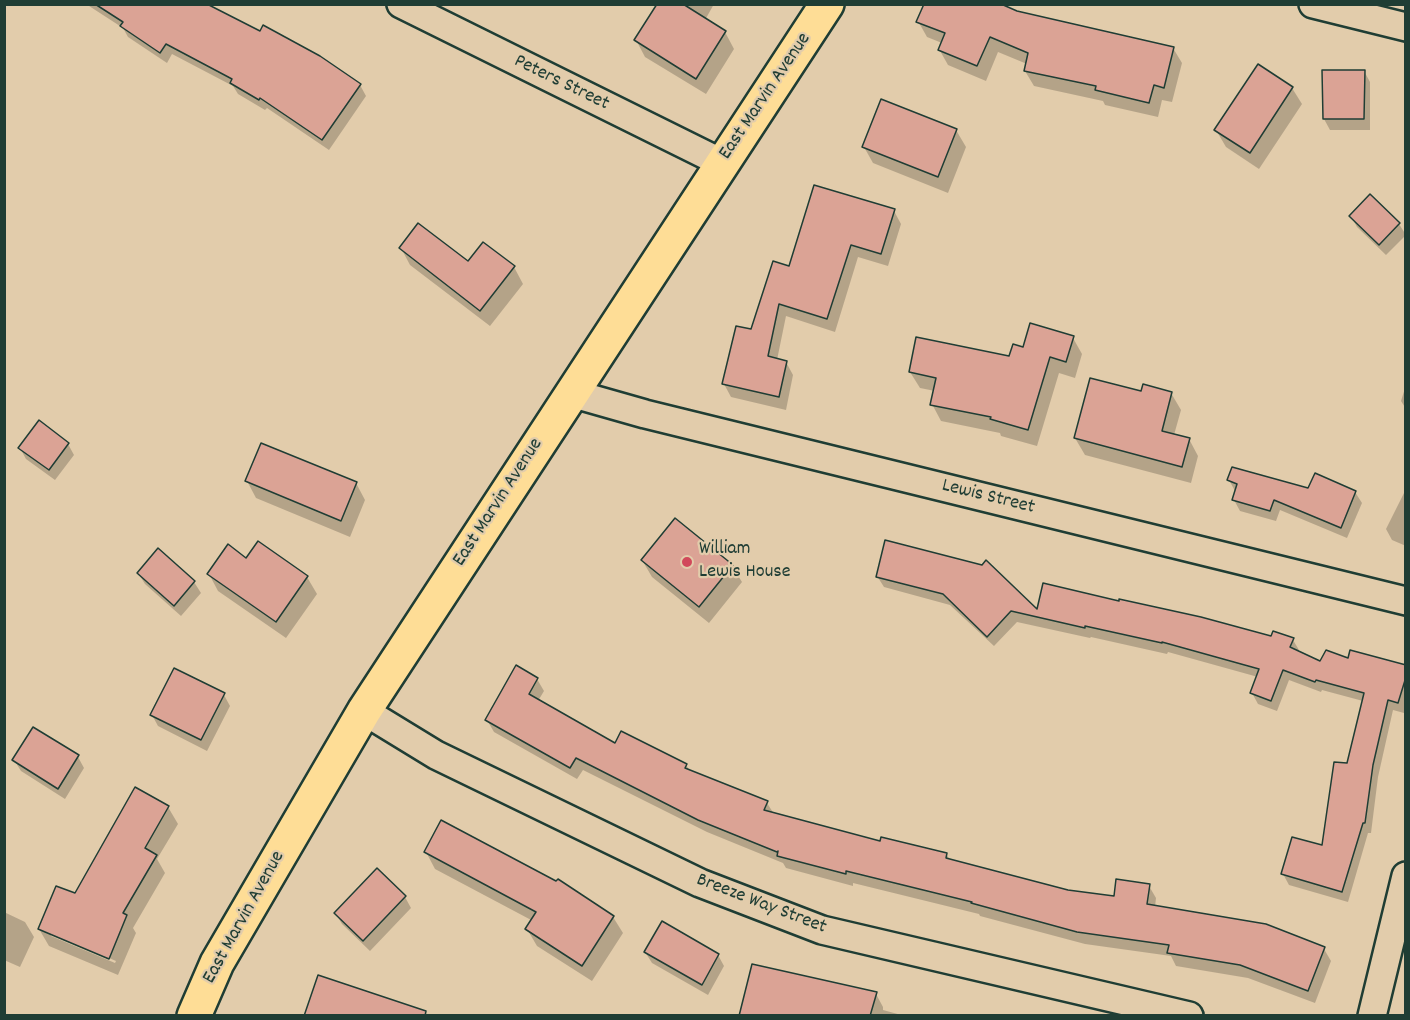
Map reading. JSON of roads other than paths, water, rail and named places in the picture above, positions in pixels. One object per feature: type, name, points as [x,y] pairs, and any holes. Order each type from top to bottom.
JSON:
[{"type":"main road","name":"East Marvin Avenue","points":[[194,1016],[217,963],[364,711],[827,4]]},
{"type":"street","name":"Peters Street","points":[[401,4],[722,163]]},
{"type":"street","points":[[1314,4],[1406,27]]},
{"type":"street","name":"Lewis Street","points":[[571,393],[645,414],[1406,601]]},
{"type":"street","name":"Breeze Way Street","points":[[364,711],[436,755],[700,883],[822,930],[1189,1016]]},
{"type":"street","points":[[1372,1016],[1406,876]]},
{"type":"place","name":"William Lewis House","points":[[687,562]]}]
